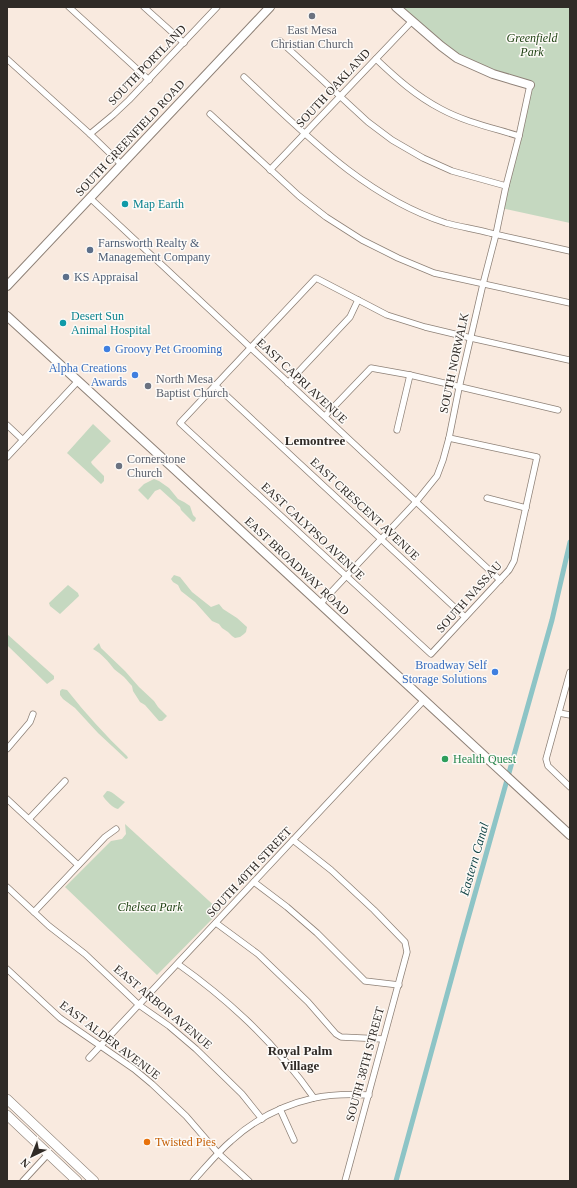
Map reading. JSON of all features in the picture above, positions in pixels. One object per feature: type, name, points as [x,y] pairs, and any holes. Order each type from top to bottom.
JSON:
[{"type":"main road","name":"SOUTH GREENFIELD ROAD","points":[[7,286],[270,7]]},
{"type":"main road","points":[[396,7],[440,46],[457,58],[494,74],[530,85]]},
{"type":"main road","name":"EAST BROADWAY ROAD","points":[[7,316],[424,700],[502,774],[570,835]]},
{"type":"main road","points":[[7,1100],[94,1181]]},
{"type":"main road","points":[[7,1115],[76,1181]]},
{"type":"street","points":[[70,7],[149,80]]},
{"type":"street","points":[[144,7],[184,43]]},
{"type":"street","name":"SOUTH PORTLAND","points":[[90,134],[113,115],[149,80],[217,7]]},
{"type":"street","name":"SOUTH OAKLAND","points":[[270,170],[412,21]]},
{"type":"street","points":[[280,41],[368,122],[392,140],[423,158],[452,171],[506,186]]},
{"type":"street","points":[[7,59],[122,165]]},
{"type":"street","points":[[376,59],[400,82],[442,110],[467,120],[519,136]]},
{"type":"street","points":[[244,77],[305,134],[338,162],[360,179],[390,197],[419,212],[447,223],[570,251]]},
{"type":"street","name":"SOUTH NORWALK","points":[[320,604],[416,502],[436,476],[443,460],[530,85]]},
{"type":"street","points":[[210,114],[299,196],[326,217],[362,240],[398,258],[434,273],[570,303]]},
{"type":"street","name":"EAST CAPRI AVENUE","points":[[90,198],[500,580]]},
{"type":"street","points":[[215,385],[316,278],[387,315],[425,327],[569,360]]},
{"type":"street","points":[[288,383],[350,317],[358,300]]},
{"type":"street","points":[[325,416],[371,368],[410,375],[459,388],[558,410]]},
{"type":"street","points":[[397,430],[410,375]]},
{"type":"street","points":[[7,457],[78,381]]},
{"type":"street","name":"EAST CALYPSO AVENUE","points":[[215,385],[180,423],[431,654]]},
{"type":"street","name":"EAST CRESCENT AVENUE","points":[[215,385],[465,617]]},
{"type":"street","points":[[7,425],[23,440]]},
{"type":"street","name":"SOUTH NASSAU","points":[[431,654],[509,570],[514,561],[536,457],[449,438]]},
{"type":"street","points":[[487,498],[526,508]]},
{"type":"street","points":[[569,676],[546,763],[570,787]]},
{"type":"street","name":"SOUTH 40TH STREET","points":[[89,1058],[424,700]]},
{"type":"street","points":[[559,713],[570,715]]},
{"type":"street","points":[[7,749],[30,722],[33,714]]},
{"type":"street","points":[[29,819],[65,781]]},
{"type":"street","points":[[7,799],[78,865]]},
{"type":"street","points":[[34,912],[105,837],[116,829]]},
{"type":"street","name":"SOUTH 38TH STREET","points":[[293,840],[331,870],[374,910],[405,942],[407,952],[345,1181]]},
{"type":"street","points":[[254,882],[287,907],[317,933],[365,981],[398,985]]},
{"type":"street","name":"EAST ARBOR AVENUE","points":[[7,887],[49,926],[85,954],[139,1005],[169,1026],[196,1049],[242,1094],[262,1119]]},
{"type":"street","points":[[216,923],[258,954],[308,1002],[336,1034],[341,1037],[383,1039]]},
{"type":"street","points":[[178,964],[225,1000],[256,1029],[298,1076],[314,1098]]},
{"type":"street","name":"EAST ALDER AVENUE","points":[[7,969],[60,1018],[134,1069],[152,1084],[186,1116],[218,1153],[249,1181]]},
{"type":"street","points":[[193,1181],[218,1153],[244,1131],[280,1109],[314,1098],[349,1094],[369,1095]]},
{"type":"street","points":[[280,1109],[294,1140]]},
{"type":"street","points":[[23,1181],[48,1154]]},
{"type":"green space","name":"Greenfield Park","points":[[396,7],[570,7],[570,223],[501,208],[530,85],[474,66]]},
{"type":"green space","points":[[93,424],[111,441],[91,462],[104,476],[104,481],[101,484],[67,453]]},
{"type":"green space","points":[[154,479],[169,488],[178,499],[190,506],[193,515],[196,518],[195,521],[193,522],[181,510],[180,507],[160,489],[155,491],[148,500],[138,490],[144,484]]},
{"type":"green space","points":[[174,575],[180,577],[192,592],[211,607],[219,604],[223,609],[237,618],[247,627],[246,632],[240,637],[235,638],[219,624],[212,621],[195,602],[181,591],[178,585],[173,582],[171,579]]},
{"type":"green space","points":[[68,585],[78,593],[79,596],[60,614],[50,606],[49,603]]},
{"type":"green space","points":[[7,634],[54,676],[54,679],[47,684],[7,645]]},
{"type":"green space","points":[[99,643],[101,648],[125,671],[167,716],[162,721],[159,721],[145,705],[140,702],[133,691],[132,686],[125,678],[114,669],[102,655],[93,649]]},
{"type":"green space","points":[[62,689],[67,690],[81,708],[128,758],[126,759],[98,733],[75,708],[63,699],[60,695],[60,691]]},
{"type":"green space","points":[[107,791],[112,792],[125,802],[118,809],[114,808],[103,796]]},
{"type":"green space","name":"Chelsea Park","points":[[125,824],[220,911],[157,975],[65,887],[111,841],[122,839],[126,834]]},
{"type":"waterway","name":"Eastern Canal","points":[[396,1181],[552,620],[570,542]]},
{"type":"place","name":"East Mesa Christian Church","points":[[312,16]]},
{"type":"place","name":"Map Earth","points":[[125,204]]},
{"type":"place","name":"Farnsworth Realty & Management Company","points":[[90,250]]},
{"type":"place","name":"KS Appraisal","points":[[66,277]]},
{"type":"place","name":"Desert Sun Animal Hospital","points":[[63,323]]},
{"type":"place","name":"Groovy Pet Grooming","points":[[107,349]]},
{"type":"place","name":"Alpha Creations Awards","points":[[135,375]]},
{"type":"place","name":"North Mesa Baptist Church","points":[[148,386]]},
{"type":"place","name":"Cornerstone Church","points":[[119,466]]},
{"type":"place","name":"Broadway Self Storage Solutions","points":[[495,672]]},
{"type":"place","name":"Health Quest","points":[[445,759]]},
{"type":"place","name":"Twisted Pies","points":[[147,1142]]},
{"type":"district","name":"Lemontree","points":[[315,440]]},
{"type":"district","name":"Royal Palm Village","points":[[300,1058]]}]
